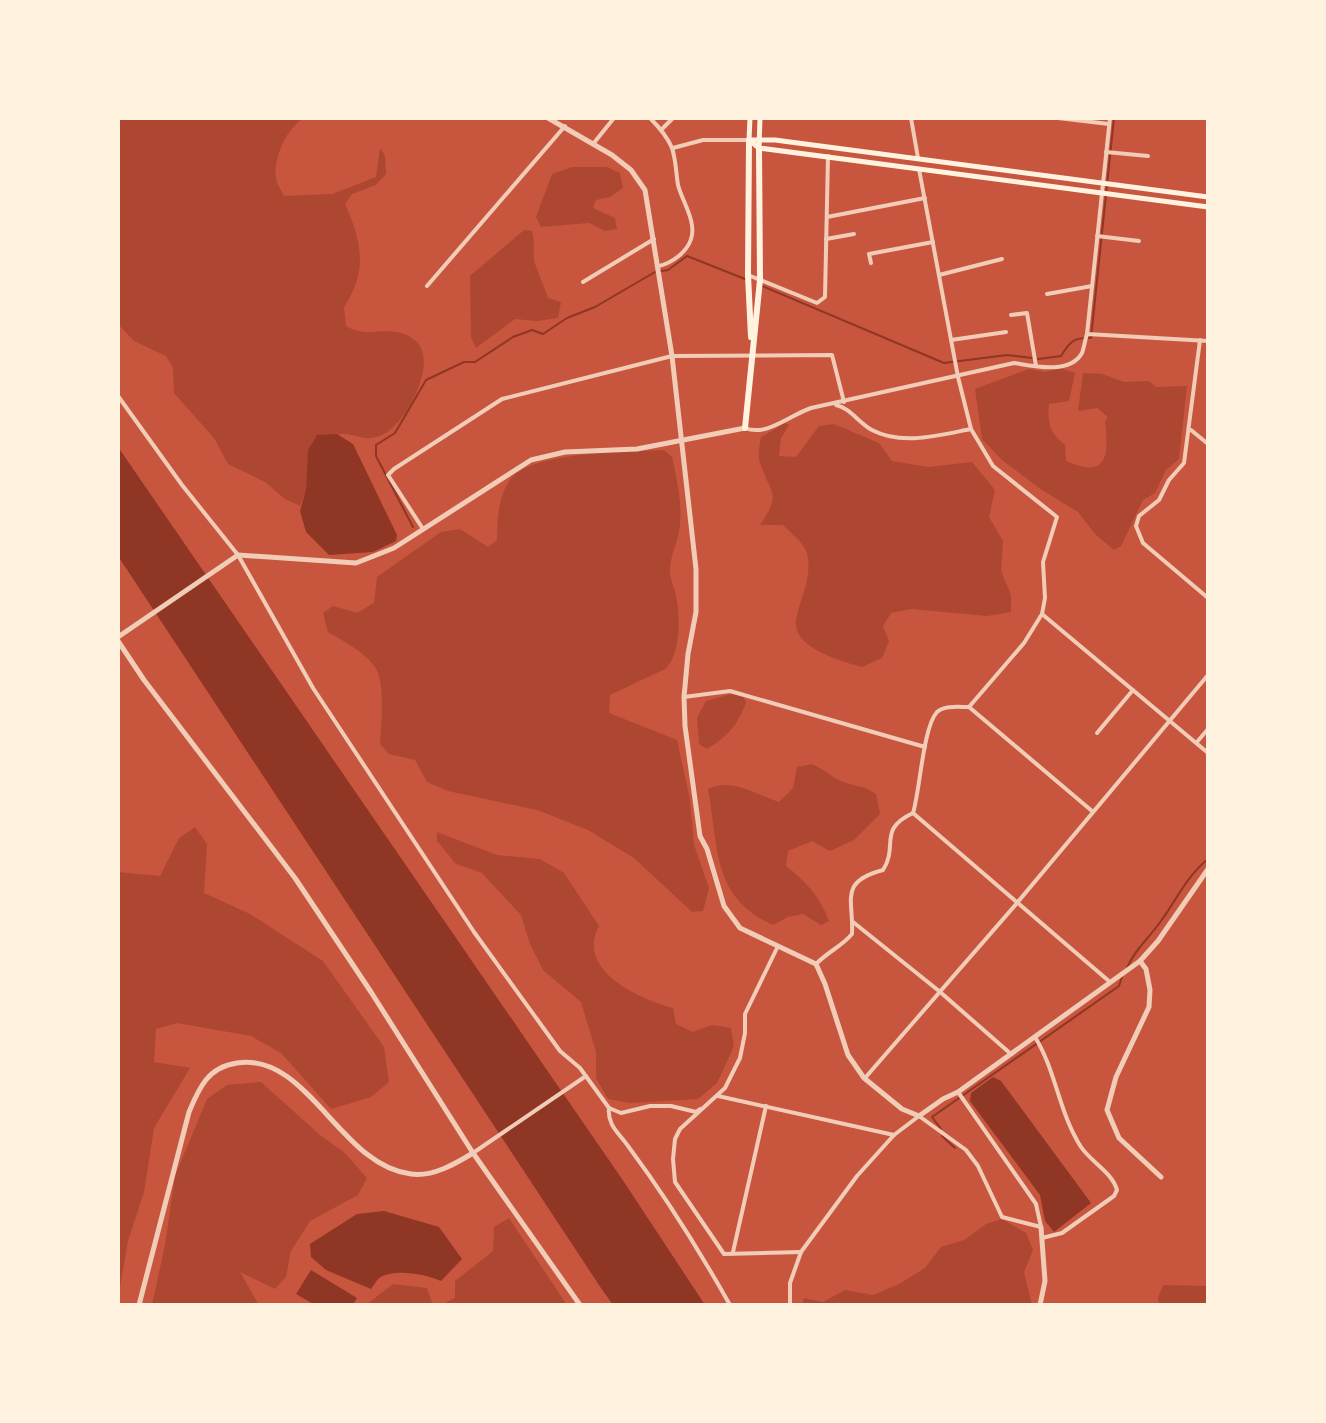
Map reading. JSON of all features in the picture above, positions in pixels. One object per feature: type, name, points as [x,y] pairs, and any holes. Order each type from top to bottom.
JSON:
[{"type":"main road","points":[[750,118],[748,275],[752,357]]},
{"type":"main road","points":[[745,428],[760,280],[760,118]]},
{"type":"main road","points":[[749,140],[760,138],[1208,197]]},
{"type":"main road","points":[[749,140],[759,148],[1208,207]]},
{"type":"street","points":[[548,118],[631,170],[645,190],[672,356],[696,569],[696,612],[684,697],[685,726],[700,836],[707,849],[724,906],[740,928],[816,964],[848,1055],[864,1078],[902,1109],[919,1116],[966,1150],[978,1166],[1002,1217],[1041,1227]]},
{"type":"street","points":[[593,144],[614,118]]},
{"type":"street","points":[[650,118],[662,129],[672,148],[678,182],[691,220],[692,237],[684,250],[669,264],[659,266]]},
{"type":"street","points":[[662,129],[673,118]]},
{"type":"street","points":[[911,118],[918,158]]},
{"type":"street","points":[[580,1305],[473,1153],[295,878],[144,680],[118,639],[238,555],[356,563],[394,548],[531,460],[565,452],[637,449],[745,428],[764,431],[793,414],[1014,363],[1048,368],[1074,362],[1081,354],[1087,334],[1110,121],[1058,118]]},
{"type":"street","points":[[427,286],[565,126]]},
{"type":"street","points":[[672,148],[703,140],[749,140]]},
{"type":"street","points":[[1106,152],[1148,156]]},
{"type":"street","points":[[748,275],[817,303],[825,297],[828,156]]},
{"type":"street","points":[[919,169],[958,377],[971,429],[993,466],[1057,517],[1043,562],[1045,598],[1042,614],[1024,643],[969,707]]},
{"type":"street","points":[[827,217],[925,198]]},
{"type":"street","points":[[826,239],[854,234]]},
{"type":"street","points":[[1097,236],[1139,241]]},
{"type":"street","points":[[583,282],[654,239]]},
{"type":"street","points":[[871,263],[869,254],[933,242]]},
{"type":"street","points":[[939,275],[1002,259]]},
{"type":"street","points":[[1047,294],[1092,286]]},
{"type":"street","points":[[1011,315],[1027,313],[1036,366]]},
{"type":"street","points":[[951,340],[1006,332]]},
{"type":"street","points":[[1087,334],[1208,341]]},
{"type":"street","points":[[1200,340],[1184,463],[1169,480],[1159,500],[1139,516],[1136,526],[1143,543],[1208,598]]},
{"type":"street","points":[[423,529],[388,475],[502,399],[672,356],[832,355],[844,402]]},
{"type":"street","points":[[118,396],[182,485],[238,555],[313,688],[474,932],[560,1051],[586,1076],[609,1108],[621,1113],[660,1106],[696,1112],[706,1107]]},
{"type":"street","points":[[832,404],[842,407],[871,429],[883,434],[911,438],[971,429]]},
{"type":"street","points":[[1190,429],[1208,444]]},
{"type":"street","points":[[1201,438],[1208,431]]},
{"type":"street","points":[[1042,614],[1208,753]]},
{"type":"street","points":[[864,1078],[1017,903],[1208,675]]},
{"type":"street","points":[[1097,733],[1133,690]]},
{"type":"street","points":[[684,697],[730,691],[926,747]]},
{"type":"street","points":[[913,813],[931,726],[938,711],[946,707],[969,707],[1092,811]]},
{"type":"street","points":[[1196,743],[1208,729]]},
{"type":"street","points":[[913,813],[1110,982]]},
{"type":"street","points":[[816,964],[852,934],[849,896],[854,884],[867,874],[883,870],[888,861],[889,832],[897,821],[913,813]]},
{"type":"street","points":[[790,1305],[790,1283],[801,1252],[857,1176],[894,1135],[1140,961],[1158,941],[1208,869]]},
{"type":"street","points":[[853,922],[1011,1054]]},
{"type":"street","points":[[778,946],[745,1014],[740,1058],[725,1088],[680,1129],[675,1139],[673,1159],[675,1182],[724,1254],[801,1252]]},
{"type":"street","points":[[1140,961],[1146,969],[1149,1007],[1116,1077],[1107,1110],[1119,1138],[1161,1177]]},
{"type":"street","points":[[1035,1037],[1049,1063],[1059,1104],[1082,1149],[1114,1182],[1117,1190],[1114,1196],[1062,1233],[1042,1238]]},
{"type":"street","points":[[139,1305],[189,1112],[200,1086],[210,1074],[223,1066],[257,1062],[275,1069],[294,1083],[360,1150],[379,1163],[412,1174],[442,1169],[473,1153],[586,1076]]},
{"type":"street","points":[[958,1092],[1036,1204],[1045,1281],[1040,1305]]},
{"type":"street","points":[[718,1096],[894,1135]]},
{"type":"street","points":[[733,1253],[766,1106]]},
{"type":"street","points":[[609,1108],[608,1118],[612,1126],[696,1244],[730,1305]]},
{"type":"shaded area","points":[[118,118],[304,118],[286,137],[279,153],[276,179],[284,196],[332,194],[376,177],[380,148],[385,156],[386,174],[376,185],[352,194],[345,204],[360,256],[357,281],[344,307],[346,326],[363,332],[395,332],[412,338],[420,346],[424,358],[423,371],[413,399],[390,430],[374,438],[336,435],[308,450],[306,489],[300,506],[285,499],[265,482],[228,464],[214,438],[174,393],[173,368],[166,356],[134,341],[118,324]]},
{"type":"shaded area","points":[[572,167],[607,167],[620,173],[623,188],[610,197],[596,200],[593,208],[615,218],[617,229],[605,231],[589,223],[541,227],[536,217],[552,174]]},
{"type":"shaded area","points":[[524,230],[532,231],[535,263],[548,298],[561,302],[558,318],[537,321],[515,319],[476,348],[471,337],[470,276]]},
{"type":"shaded area","points":[[1060,368],[1075,373],[1069,401],[1049,404],[1049,422],[1053,432],[1065,445],[1066,461],[1080,466],[1090,467],[1103,461],[1105,421],[1108,417],[1097,408],[1078,411],[1083,373],[1102,374],[1124,382],[1149,381],[1156,387],[1187,386],[1179,459],[1166,470],[1155,493],[1143,500],[1121,546],[1114,550],[1095,534],[1078,512],[1002,460],[982,439],[975,389],[1029,369],[1045,372]]},
{"type":"shaded area","points":[[785,423],[789,425],[781,438],[779,456],[796,457],[819,426],[834,424],[879,443],[892,461],[928,467],[972,462],[995,490],[989,517],[1003,541],[1001,571],[1011,595],[1011,612],[987,616],[911,609],[891,613],[883,626],[889,641],[882,658],[862,667],[810,646],[797,630],[796,620],[807,579],[807,553],[783,525],[760,525],[773,500],[759,460],[761,437]]},
{"type":"shaded area","points":[[337,434],[353,444],[397,535],[396,541],[373,552],[329,555],[306,532],[300,511],[306,489],[308,450],[317,435]]},
{"type":"shaded area","points":[[118,447],[624,1182],[705,1305],[613,1305],[601,1288],[118,556]]},
{"type":"shaded area","points":[[664,450],[672,457],[680,508],[679,530],[670,571],[678,610],[677,644],[665,669],[610,695],[609,713],[677,740],[690,800],[694,845],[709,888],[703,911],[692,912],[634,858],[588,830],[537,810],[448,791],[427,782],[415,760],[389,754],[380,744],[382,694],[375,667],[360,652],[328,632],[323,613],[333,606],[357,613],[374,603],[377,577],[441,532],[460,529],[488,547],[497,540],[503,494],[510,480],[521,470],[558,458]]},
{"type":"shaded area","points":[[731,694],[743,696],[746,703],[743,711],[731,730],[707,749],[699,744],[697,718],[706,701]]},
{"type":"shaded area","points":[[812,764],[842,782],[876,794],[880,814],[854,840],[830,851],[812,841],[788,851],[786,866],[812,890],[829,921],[821,925],[803,914],[773,925],[738,900],[728,885],[717,850],[708,789],[735,786],[779,802],[793,788],[797,767]]},
{"type":"shaded area","points":[[195,827],[207,844],[204,893],[250,914],[323,961],[384,1047],[389,1082],[371,1097],[331,1109],[281,1053],[251,1036],[177,1023],[156,1029],[154,1062],[190,1068],[154,1128],[144,1192],[128,1241],[118,1299],[118,872],[160,876],[179,838]]},
{"type":"shaded area","points":[[437,832],[497,855],[540,859],[564,873],[599,926],[594,942],[596,956],[614,980],[644,998],[673,1008],[676,1024],[693,1032],[712,1025],[731,1028],[734,1046],[717,1083],[698,1099],[630,1103],[608,1099],[596,1078],[596,1052],[581,1002],[543,970],[530,944],[521,915],[482,873],[456,864],[437,841]]},
{"type":"shaded area","points":[[993,1077],[1001,1081],[1091,1203],[1054,1232],[1045,1221],[1040,1195],[970,1101],[971,1093]]},
{"type":"shaded area","points":[[261,1082],[345,1153],[367,1178],[358,1195],[310,1221],[291,1251],[286,1277],[275,1289],[240,1272],[259,1305],[152,1305],[175,1176],[207,1099],[227,1085]]},
{"type":"shaded area","points":[[384,1211],[439,1227],[462,1259],[441,1281],[419,1274],[393,1273],[379,1278],[371,1289],[326,1270],[311,1257],[310,1244],[357,1214]]},
{"type":"shaded area","points":[[509,1218],[567,1305],[441,1305],[455,1298],[455,1281],[493,1251],[494,1227]]},
{"type":"shaded area","points":[[1002,1219],[1026,1233],[1033,1250],[1024,1272],[1032,1305],[802,1305],[804,1298],[823,1302],[845,1290],[873,1295],[899,1284],[925,1268],[941,1247],[964,1240],[986,1224]]},
{"type":"shaded area","points":[[311,1270],[357,1298],[353,1305],[315,1305],[296,1294]]},
{"type":"shaded area","points":[[393,1284],[427,1288],[433,1305],[366,1305]]},
{"type":"shaded area","points":[[1163,1285],[1208,1286],[1208,1305],[1159,1305]]},
{"type":"waterway","points":[[1038,359],[1061,356],[1073,341],[1091,338],[1114,118]]},
{"type":"waterway","points":[[661,271],[668,270],[687,256],[745,279]]},
{"type":"waterway","points":[[413,527],[376,456],[376,445],[395,433],[426,380],[464,362],[475,362],[513,337],[532,330],[543,334],[655,272]]},
{"type":"waterway","points":[[762,286],[944,363],[1007,355],[1032,358]]},
{"type":"waterway","points":[[1127,968],[1188,881],[1208,859]]},
{"type":"waterway","points":[[941,1129],[932,1117],[1119,986],[1122,977]]},
{"type":"waterway","points":[[942,1136],[955,1148]]}]
